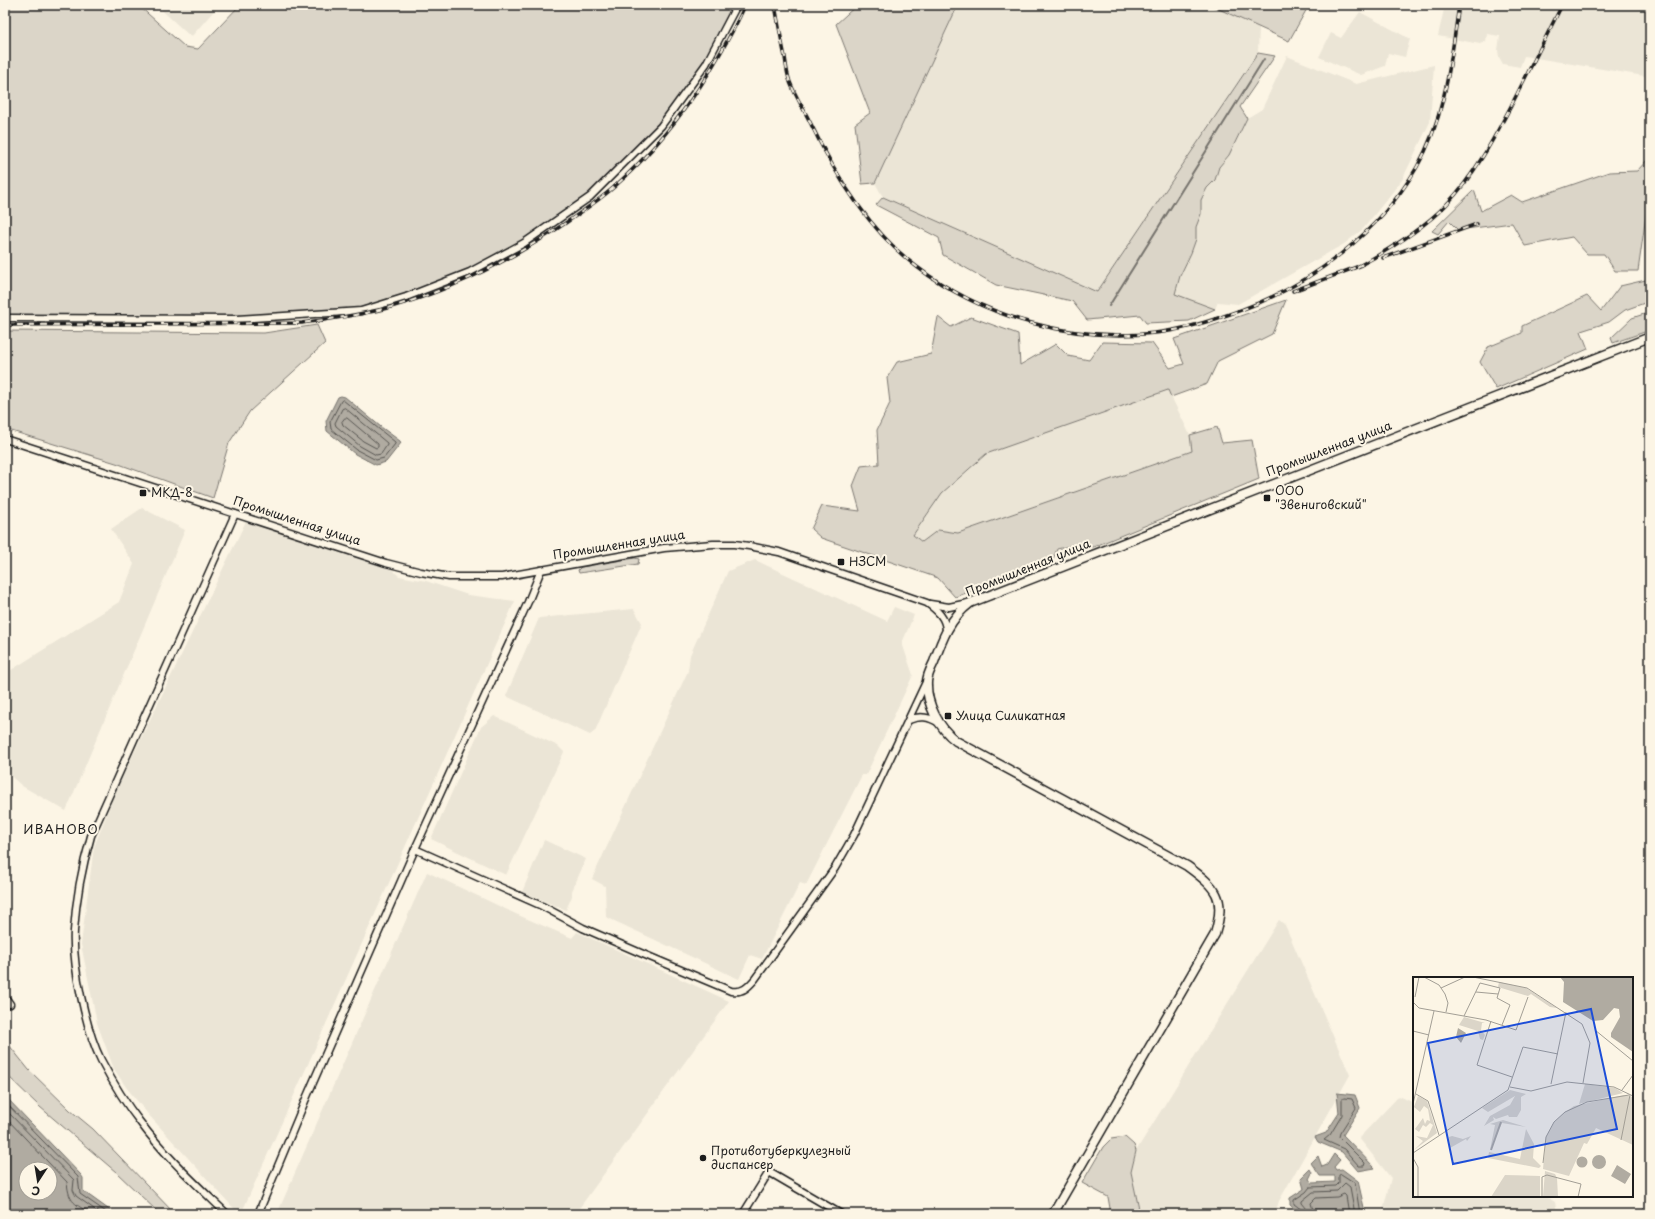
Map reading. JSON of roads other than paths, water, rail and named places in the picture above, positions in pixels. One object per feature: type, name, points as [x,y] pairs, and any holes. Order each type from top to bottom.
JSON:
[{"type":"street","points":[[5,318],[237,319],[362,311],[406,297],[470,272],[524,243],[590,197],[661,126],[706,64],[737,5]]},
{"type":"street","name":"Промышленная улица","points":[[946,631],[957,614],[970,603],[1650,336]]},
{"type":"street","name":"Промышленная улица","points":[[5,439],[386,563],[432,574],[471,578],[494,577],[664,548],[713,544],[742,545],[766,549],[794,557],[927,603],[934,608],[943,619],[946,631]]},
{"type":"street","points":[[227,1214],[181,1169],[140,1122],[121,1094],[101,1059],[92,1034],[80,990],[74,948],[74,931],[78,891],[85,856],[91,836],[235,514]]},
{"type":"street","points":[[258,1214],[302,1108],[415,849],[528,602],[541,570]]},
{"type":"street","points":[[927,603],[948,607],[970,603]]},
{"type":"street","points":[[415,849],[643,954],[731,991],[739,992],[747,988],[755,979],[835,868],[854,835],[909,720],[946,631]]},
{"type":"street","points":[[926,681],[930,701],[940,723],[949,736],[1187,866],[1207,880],[1216,892],[1220,904],[1220,918],[1215,934],[1054,1214]]},
{"type":"street","points":[[909,720],[921,716],[928,717],[940,723]]},
{"type":"street","points":[[5,998],[10,1004]]},
{"type":"street","points":[[743,1214],[770,1172],[841,1214]]},
{"type":"water","points":[[338,397],[345,397],[400,441],[401,443],[386,462],[376,465],[355,454],[327,431],[326,421]]},
{"type":"water","points":[[1337,1093],[1355,1095],[1360,1108],[1343,1135],[1375,1168],[1358,1171],[1342,1152],[1318,1142],[1315,1137],[1326,1133],[1339,1113]]},
{"type":"water","points":[[5,1096],[81,1175],[83,1178],[83,1191],[115,1214],[5,1214]]},
{"type":"water","points":[[1334,1154],[1340,1160],[1334,1167],[1336,1170],[1342,1169],[1358,1181],[1365,1212],[1363,1214],[1300,1214],[1290,1205],[1290,1198],[1304,1189],[1301,1178],[1310,1169],[1312,1173],[1309,1179],[1312,1183],[1335,1182],[1335,1176],[1320,1176],[1311,1163],[1318,1156],[1322,1167],[1327,1165]]},
{"type":"waterway","points":[[1109,306],[1264,59]]},
{"type":"railway","points":[[5,325],[302,323],[380,310],[414,300],[460,282],[482,272],[547,236],[597,201],[627,175],[665,134],[698,90],[723,49],[745,5]]},
{"type":"railway","points":[[775,5],[788,76],[797,97],[830,160],[854,200],[868,219],[900,253],[943,285],[1000,313],[1060,330],[1092,334],[1123,335],[1166,332],[1210,321],[1241,310],[1293,286],[1318,271],[1341,254],[1363,234],[1383,214],[1401,191],[1417,167],[1427,148],[1446,88],[1459,5]]},
{"type":"railway","points":[[1357,267],[1381,254],[1415,232],[1446,205],[1456,194],[1474,170],[1497,132],[1562,5]]},
{"type":"railway","points":[[1383,258],[1477,224]]},
{"type":"railway","points":[[1293,291],[1362,265]]},
{"type":"place","name":"МКД-8","points":[[143,493]]},
{"type":"place","name":"ООО \"Звениговский\"","points":[[1267,498]]},
{"type":"place","name":"НЗСМ","points":[[841,562]]},
{"type":"place","name":"Улица Силикатная","points":[[948,716]]},
{"type":"place","name":"Противотуберкулезный диспансер","points":[[703,1158]]},
{"type":"district","name":"ИВАНОВО","points":[[61,829]]}]
